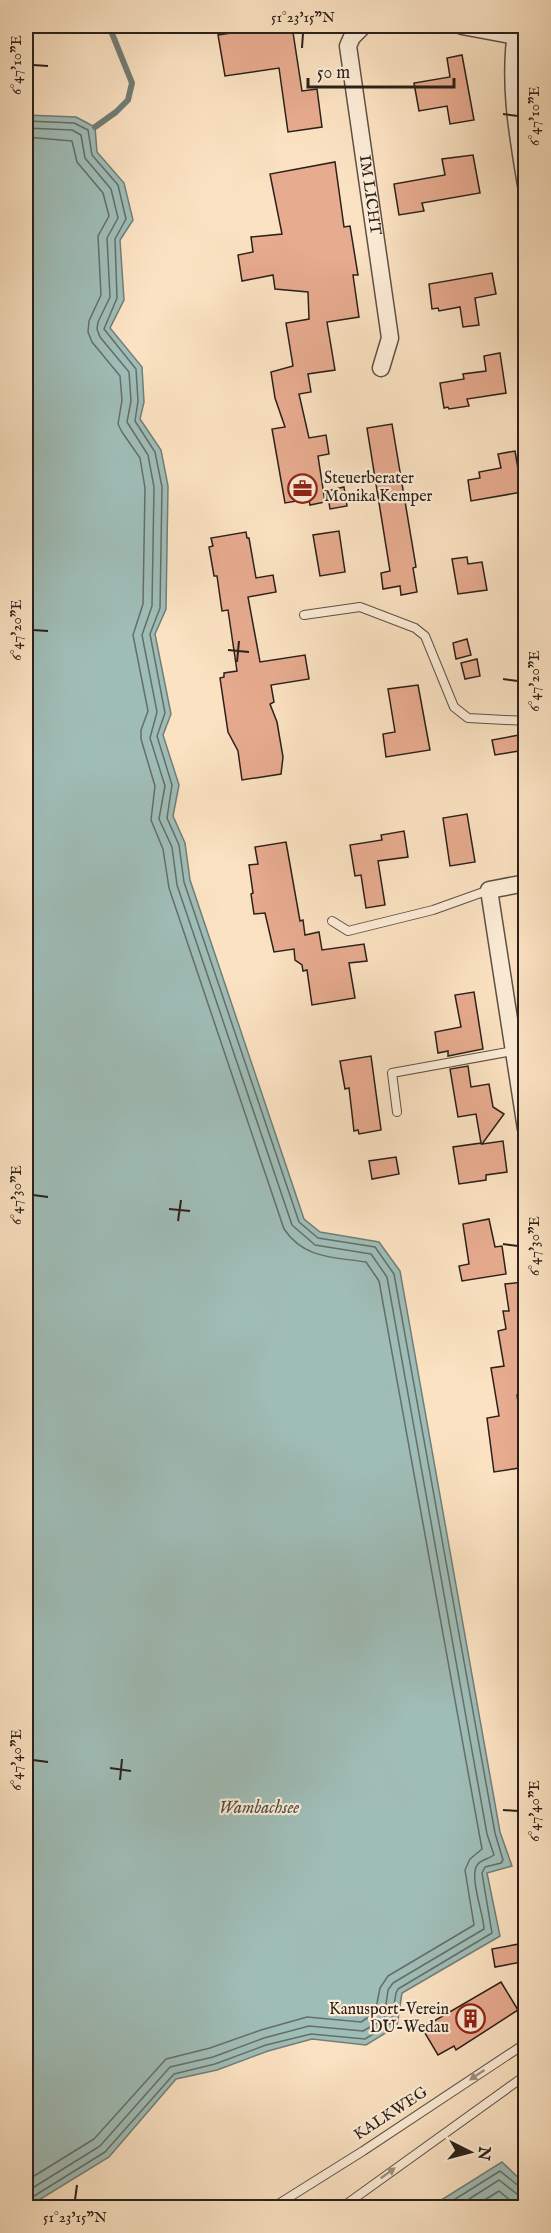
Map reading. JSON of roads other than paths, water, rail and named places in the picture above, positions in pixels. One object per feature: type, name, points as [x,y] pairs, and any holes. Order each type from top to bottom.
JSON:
[{"type":"street","name":"IM LICHT","points":[[363,26],[352,37],[348,46],[390,339],[381,368]]},
{"type":"street","points":[[462,26],[517,31],[519,75],[516,120],[525,185]]},
{"type":"street","points":[[525,883],[489,890],[525,1129]]},
{"type":"lane","points":[[304,615],[360,607],[415,628],[425,636],[454,707],[468,718],[525,721]]},
{"type":"lane","points":[[333,921],[348,931],[434,910],[489,890]]},
{"type":"lane","points":[[397,1112],[392,1073],[513,1051]]},
{"type":"lane","name":"KALKWEG","points":[[272,2208],[363,2151],[525,2043]]},
{"type":"lane","points":[[341,2208],[525,2076]]},
{"type":"water","name":"Wambachsee","points":[[26,115],[76,117],[95,127],[97,152],[124,183],[133,220],[120,240],[124,300],[110,328],[142,367],[144,402],[140,419],[161,450],[168,486],[166,609],[155,634],[171,714],[163,735],[179,785],[173,816],[185,843],[190,880],[304,1219],[320,1232],[379,1242],[400,1271],[500,1832],[512,1866],[487,1873],[500,1936],[402,1993],[397,2026],[366,2045],[312,2039],[268,2051],[217,2070],[176,2079],[109,2157],[26,2208]]},
{"type":"water","points":[[502,2162],[525,2184],[525,2207],[430,2207]]},
{"type":"waterway","points":[[95,127],[128,100],[132,83],[109,26]]},
{"type":"place","name":"Steuerberater Monika Kemper","points":[[303,488]]},
{"type":"place","name":"Kanusport-Verein DU-Wedau","points":[[470,2019]]}]
